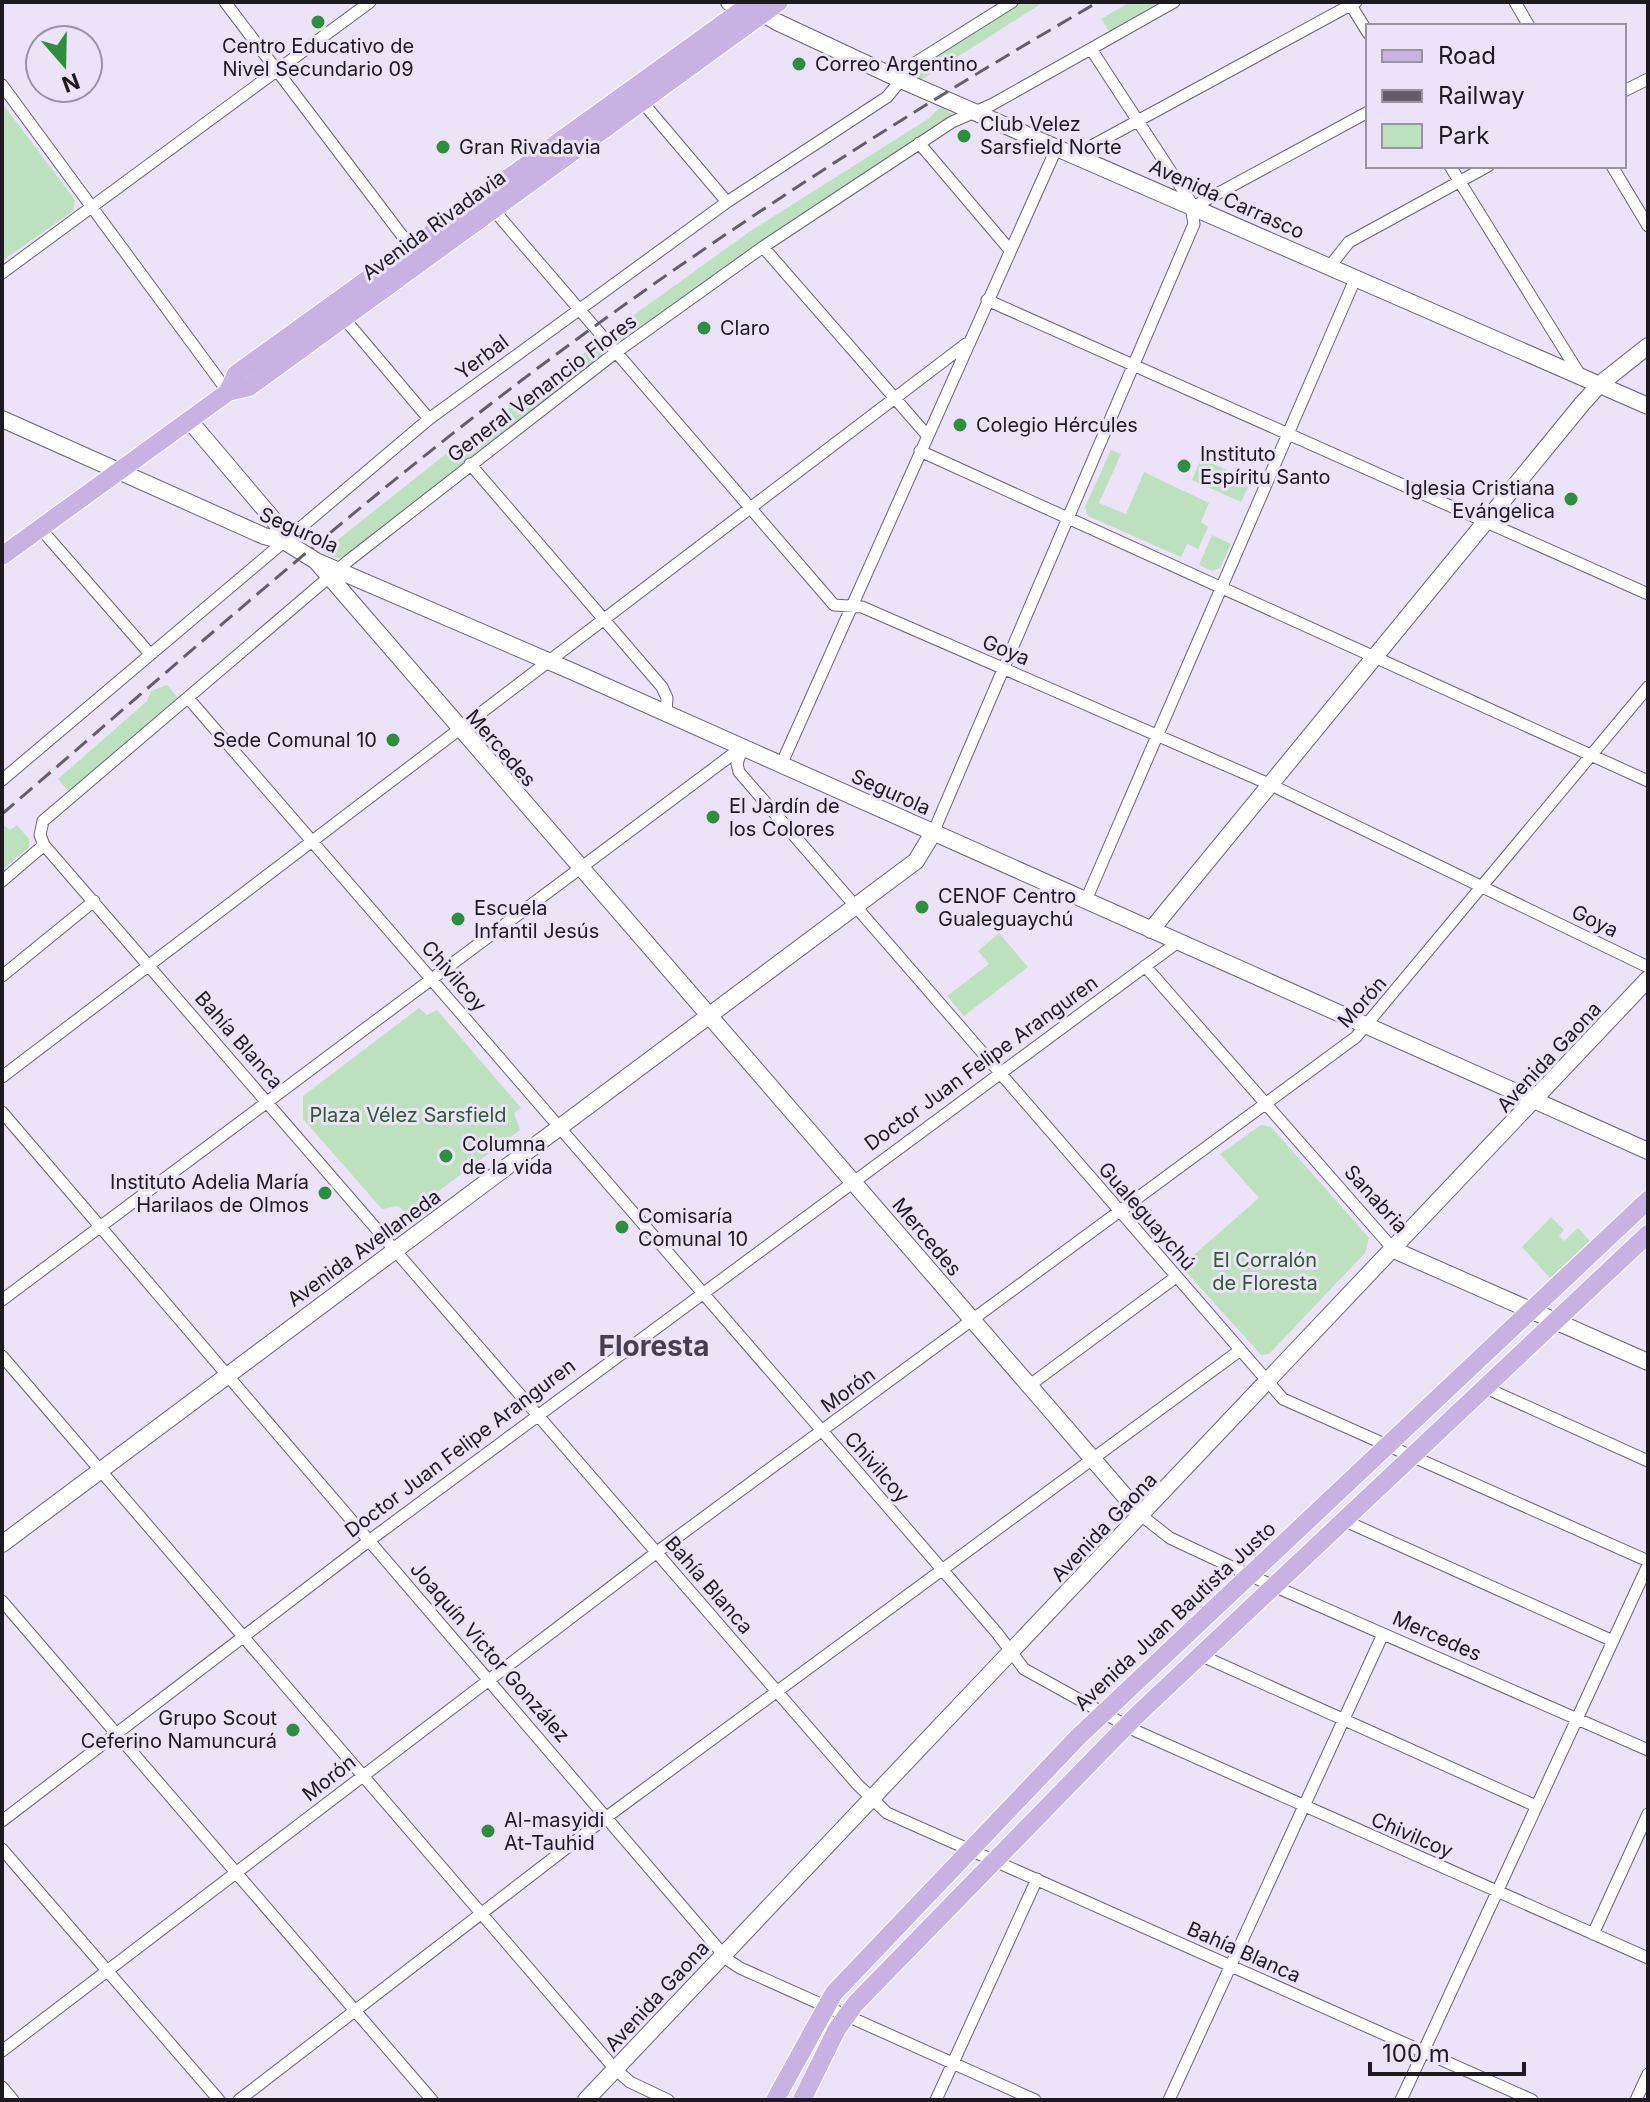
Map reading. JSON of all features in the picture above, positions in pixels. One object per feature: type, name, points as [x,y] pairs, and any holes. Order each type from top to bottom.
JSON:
[{"type":"main road","name":"Avenida Rivadavia","points":[[2,556],[228,392],[236,374],[338,312],[638,96],[753,6],[779,2]]},
{"type":"main road","name":"Avenida Juan Bautista Justo","points":[[775,2100],[824,2006],[1103,1713],[1648,1200]]},
{"type":"main road","points":[[802,2100],[846,2016],[1126,1726],[1648,1234]]},
{"type":"street","points":[[225,2],[417,255]]},
{"type":"street","points":[[2,273],[370,2]]},
{"type":"street","name":"Avenida Carrasco","points":[[729,2],[753,6],[901,80],[1648,406]]},
{"type":"street","name":"Yerbal","points":[[2,780],[429,419],[727,202],[887,97],[915,63],[1012,2]]},
{"type":"street","name":"General Venancio Flores","points":[[44,845],[40,835],[43,821],[334,574],[615,353],[763,247],[919,143],[1174,2]]},
{"type":"street","points":[[1515,2],[1526,24]]},
{"type":"street","points":[[1075,155],[1352,3],[1366,29]]},
{"type":"street","points":[[933,833],[1192,233],[1193,207],[1091,49]]},
{"type":"street","points":[[1626,90],[1648,79]]},
{"type":"street","points":[[2,85],[228,392]]},
{"type":"street","points":[[638,96],[727,202]]},
{"type":"street","points":[[1193,207],[1366,113]]},
{"type":"street","points":[[919,143],[1009,249]]},
{"type":"street","points":[[781,765],[966,344],[1057,147]]},
{"type":"street","points":[[1451,168],[1580,375]]},
{"type":"street","points":[[1330,266],[1349,242],[1484,168]]},
{"type":"street","points":[[1613,168],[1648,226]]},
{"type":"street","name":"Goya","points":[[488,204],[838,607],[862,607],[1269,784],[1648,967]]},
{"type":"street","points":[[763,247],[926,434]]},
{"type":"street","points":[[1086,900],[1356,277]]},
{"type":"street","points":[[987,300],[1648,594]]},
{"type":"street","points":[[338,312],[429,419]]},
{"type":"street","points":[[1532,354],[1548,348],[1551,340],[1549,327]]},
{"type":"street","points":[[2,1077],[966,344]]},
{"type":"street","points":[[1151,930],[1600,384],[1648,346]]},
{"type":"street","name":"Segurola","points":[[2,419],[239,525],[284,541],[316,561]]},
{"type":"street","points":[[189,420],[260,503],[284,541]]},
{"type":"street","points":[[920,451],[1648,781]]},
{"type":"street","points":[[470,464],[662,687],[667,698],[666,713]]},
{"type":"street","points":[[239,525],[255,520],[260,503]]},
{"type":"street","points":[[40,528],[150,654]]},
{"type":"street","name":"Mercedes","points":[[316,561],[334,574],[349,602],[1142,1516],[1170,1538],[1251,1576],[1648,1750]]},
{"type":"street","name":"Segurola","points":[[334,574],[366,581],[1648,1151]]},
{"type":"street","points":[[349,602],[353,588],[366,581]]},
{"type":"street","name":"Morón","points":[[2,2051],[489,1678],[1267,1104],[1368,1025],[1648,687]]},
{"type":"street","name":"Chivilcoy","points":[[188,698],[704,1292],[1024,1669],[1126,1726],[1302,1807],[1648,1958]]},
{"type":"street","points":[[2,1300],[742,748]]},
{"type":"street","name":"Gualeguaychú","points":[[742,748],[737,764],[739,772],[1283,1399],[1648,1563]]},
{"type":"street","name":"Avenida Avellaneda","points":[[2,1544],[916,861],[933,833]]},
{"type":"street","points":[[2,881],[44,845]]},
{"type":"street","name":"Bahía Blanca","points":[[44,845],[887,1813],[1532,2100]]},
{"type":"street","points":[[2,976],[94,901]]},
{"type":"street","name":"Doctor Juan Felipe Aranguren","points":[[2,1821],[370,1540],[1178,942]]},
{"type":"street","name":"Sanabria","points":[[1145,966],[1394,1250],[1472,1281],[1532,1312],[1648,1362]]},
{"type":"street","name":"Avenida Gaona","points":[[586,2100],[1648,979]]},
{"type":"street","name":"Joaquín Victor González","points":[[2,1112],[724,1955],[740,1968],[1035,2100]]},
{"type":"street","points":[[1030,1385],[1176,1277]]},
{"type":"street","points":[[239,2100],[608,1816],[1239,1351]]},
{"type":"street","points":[[2,1356],[615,2069],[630,2082],[668,2100]]},
{"type":"street","points":[[1486,1388],[1648,1461]]},
{"type":"street","points":[[1343,1520],[1613,1641]]},
{"type":"street","points":[[1401,2100],[1648,1563]]},
{"type":"street","points":[[2,1601],[432,2100]]},
{"type":"street","points":[[1169,2100],[1383,1634]]},
{"type":"street","points":[[1200,1655],[1536,1806]]},
{"type":"street","points":[[1593,1934],[1648,1814]]},
{"type":"street","points":[[2,1849],[219,2100]]},
{"type":"street","points":[[936,2100],[1037,1879]]},
{"type":"street","points":[[1636,2100],[1648,2074]]},
{"type":"street","points":[[2,2087],[13,2100]]},
{"type":"green space","points":[[1022,2],[1044,2],[921,80],[917,76],[920,65]]},
{"type":"green space","points":[[1130,2],[1164,2],[1110,32],[1101,19]]},
{"type":"green space","points":[[2,103],[75,200],[73,211],[2,261]]},
{"type":"green space","points":[[940,107],[954,115],[751,249],[616,343],[609,333],[749,232],[928,119]]},
{"type":"green space","points":[[594,346],[602,356],[353,553],[340,559],[326,554],[337,546],[335,542],[461,442]]},
{"type":"green space","points":[[1111,450],[1121,454],[1099,503],[1126,514],[1144,472],[1209,503],[1201,522],[1208,527],[1198,549],[1187,544],[1181,557],[1088,516],[1085,507]]},
{"type":"green space","points":[[1201,459],[1251,480],[1241,502],[1192,480]]},
{"type":"green space","points":[[1212,535],[1231,544],[1220,568],[1212,571],[1199,565]]},
{"type":"green space","points":[[167,685],[179,699],[69,792],[58,779],[147,701],[151,691]]},
{"type":"green space","points":[[17,825],[29,839],[29,847],[2,870],[2,828],[5,826],[10,830]]},
{"type":"green space","points":[[999,933],[1028,967],[964,1016],[947,996],[989,964],[978,951]]},
{"type":"green space","name":"Plaza Vélez Sarsfield","points":[[419,1008],[427,1015],[437,1010],[521,1108],[514,1113],[520,1130],[408,1214],[398,1206],[382,1209],[303,1119],[303,1096]]},
{"type":"green space","name":"El Corralón de Floresta","points":[[1261,1125],[1271,1127],[1369,1238],[1365,1253],[1269,1354],[1261,1355],[1181,1266],[1259,1198],[1220,1154]]},
{"type":"green space","points":[[1551,1217],[1564,1230],[1559,1236],[1564,1241],[1578,1228],[1590,1241],[1550,1278],[1522,1247]]},
{"type":"railway","points":[[2,814],[321,540],[452,434],[588,331],[802,184],[1098,2]]},
{"type":"place","name":"Centro Educativo de Nivel Secundario 09","points":[[318,22]]},
{"type":"place","name":"Correo Argentino","points":[[799,64]]},
{"type":"place","name":"Club Velez Sarsfield Norte","points":[[964,136]]},
{"type":"place","name":"Gran Rivadavia","points":[[443,147]]},
{"type":"place","name":"Claro","points":[[704,328]]},
{"type":"place","name":"Colegio Hércules","points":[[960,425]]},
{"type":"place","name":"Instituto Espíritu Santo","points":[[1184,466]]},
{"type":"place","name":"Iglesia Cristiana Evángelica","points":[[1571,499]]},
{"type":"place","name":"Sede Comunal 10","points":[[393,740]]},
{"type":"place","name":"El Jardín de los Colores","points":[[713,817]]},
{"type":"place","name":"CENOF Centro Gualeguaychú","points":[[922,907]]},
{"type":"place","name":"Escuela Infantil Jesús","points":[[458,919]]},
{"type":"place","name":"Columna de la vida","points":[[446,1156]]},
{"type":"place","name":"Instituto Adelia María Harilaos de Olmos","points":[[325,1193]]},
{"type":"place","name":"Comisaría Comunal 10","points":[[622,1227]]},
{"type":"place","name":"Grupo Scout Ceferino Namuncurá","points":[[293,1730]]},
{"type":"place","name":"Al-masyidi At-Tauhid","points":[[488,1831]]},
{"type":"district","name":"Floresta","points":[[654,1346]]}]
